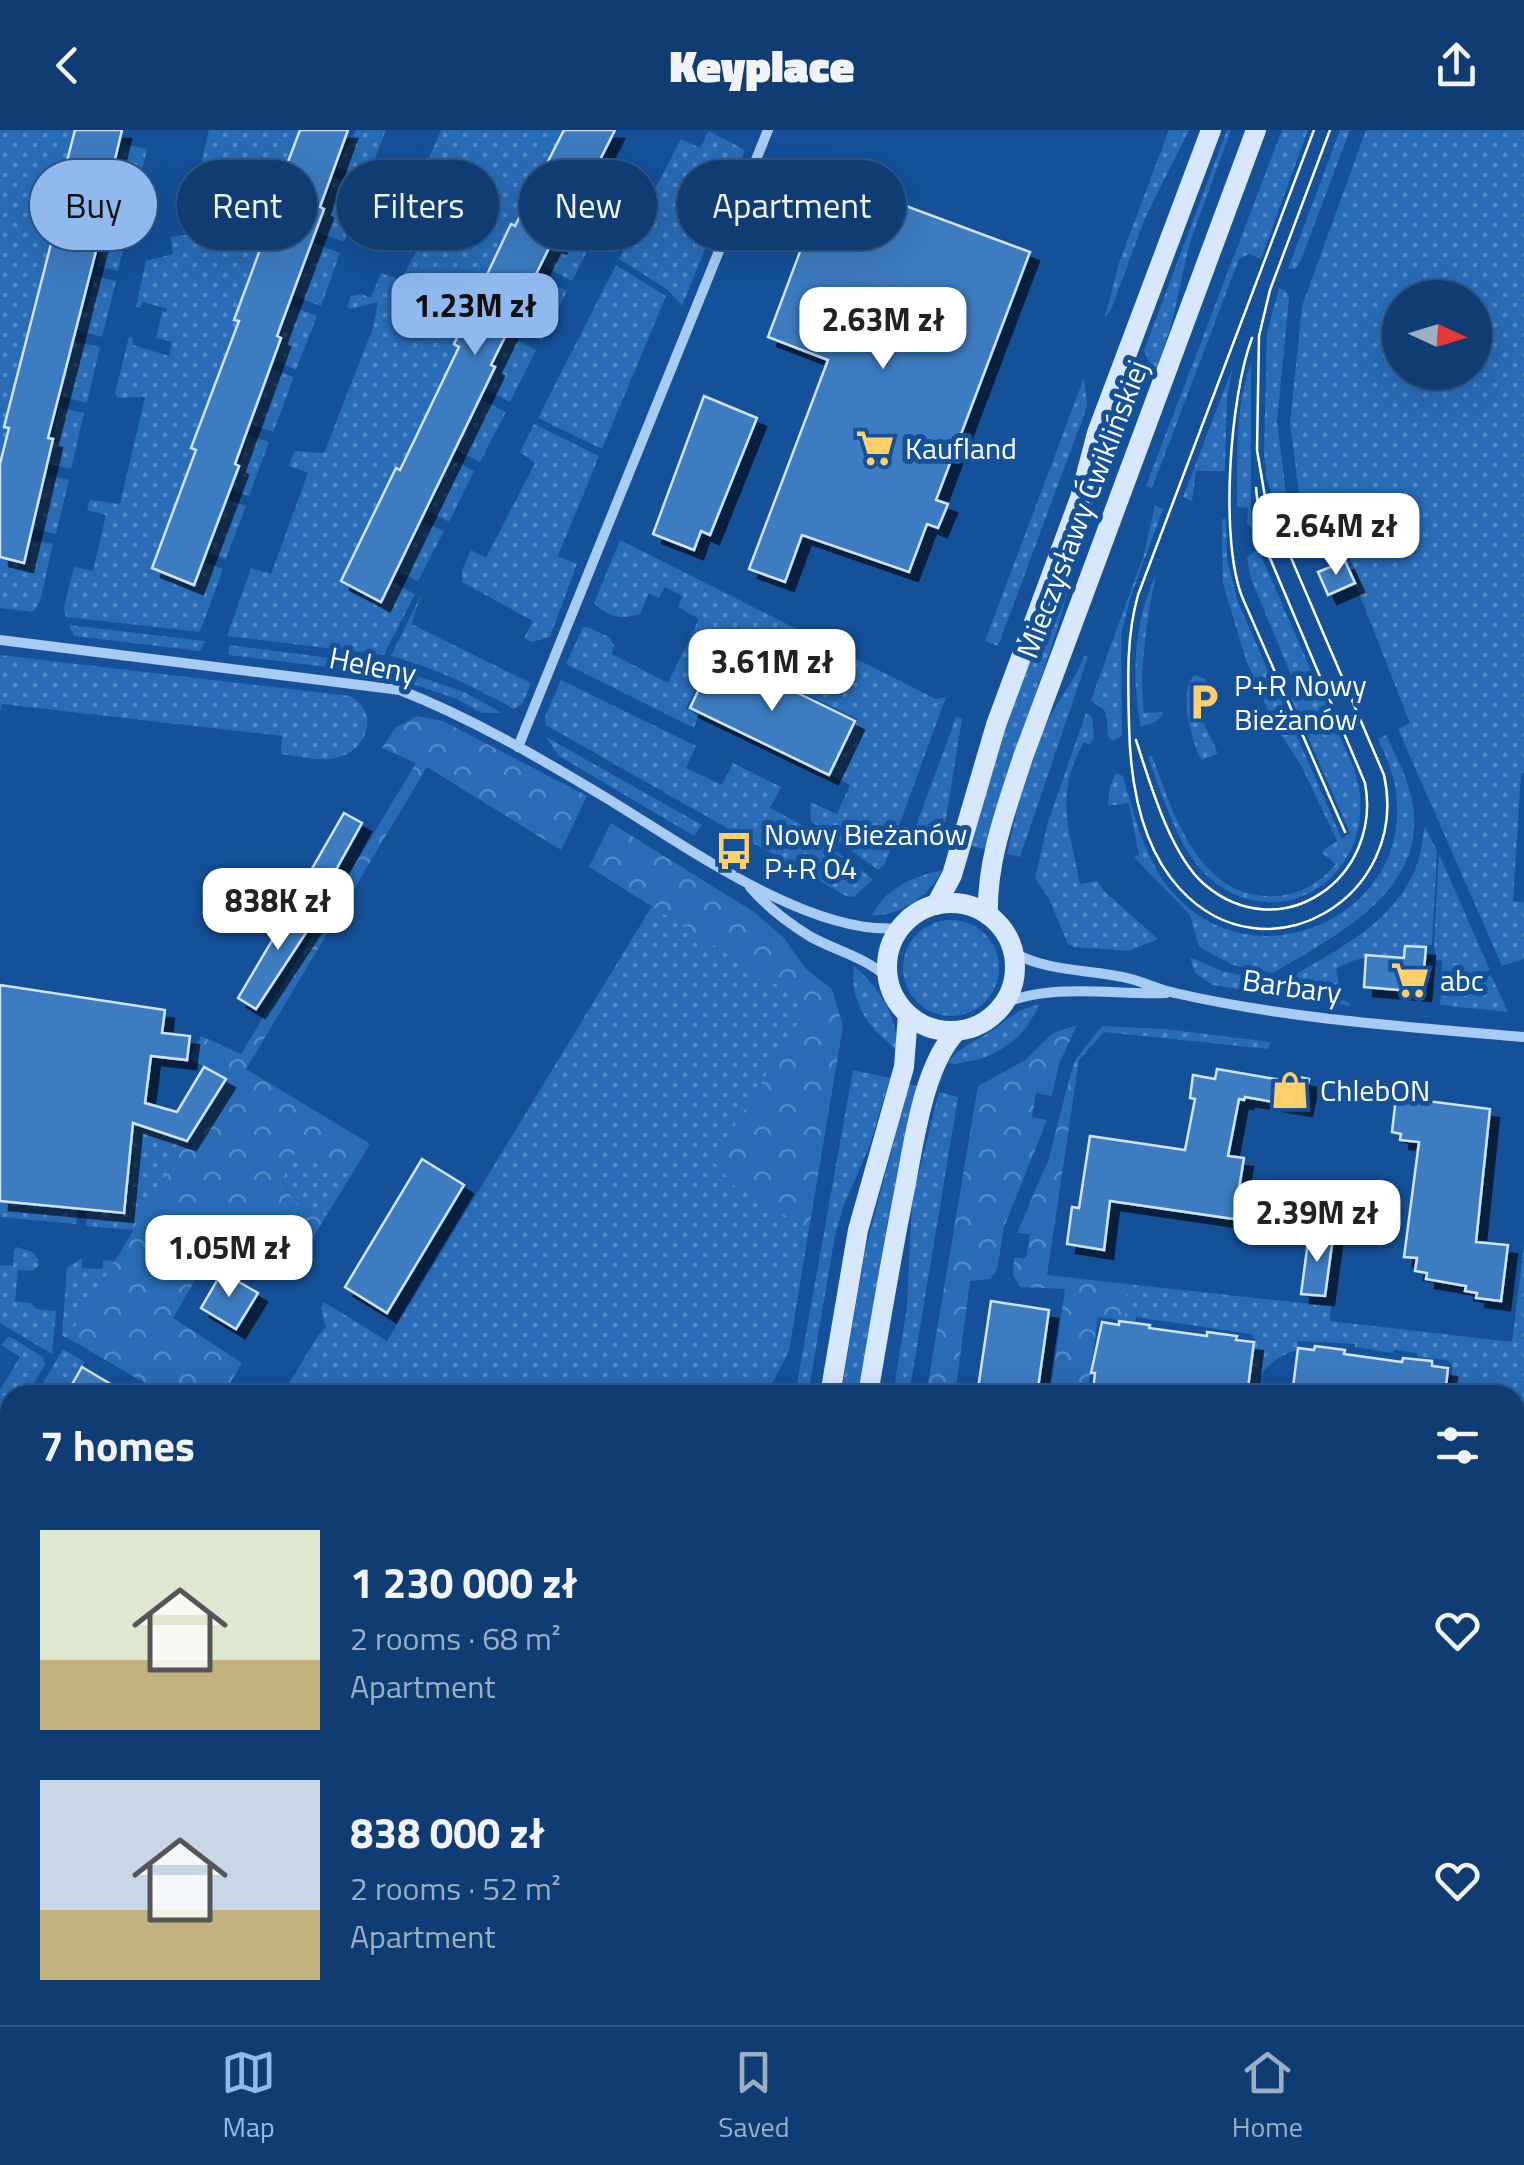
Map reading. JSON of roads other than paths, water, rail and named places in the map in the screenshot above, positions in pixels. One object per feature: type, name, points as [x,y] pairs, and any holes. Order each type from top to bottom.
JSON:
[{"type":"street","points":[[518,747],[768,130]]},
{"type":"street","name":"Mieczysławy Ćwiklińskiej","points":[[936,905],[952,875],[996,725],[1080,498],[1098,433],[1211,130]]},
{"type":"street","name":"Mieczysławy Ćwiklińskiej","points":[[988,916],[997,844],[1028,739],[1256,130]]},
{"type":"street","name":"Heleny","points":[[0,640],[400,690],[518,747],[749,886],[854,926],[900,928]]},
{"type":"street","name":"Heleny","points":[[749,886],[766,905],[813,938],[859,956],[887,977]]},
{"type":"street","points":[[936,905],[968,906],[988,916],[1004,932],[1013,952],[1013,978],[1004,1003],[978,1025],[957,1031],[936,1030],[908,1015],[895,998],[887,977],[889,952],[900,928],[916,914],[936,905]]},
{"type":"street","name":"Barbary","points":[[1013,952],[1036,964],[1132,979],[1172,993]]},
{"type":"street","name":"Barbary","points":[[1004,1003],[1036,993],[1172,993],[1308,1015],[1524,1037]]},
{"type":"street","points":[[832,1385],[858,1230],[904,1067],[908,1015]]},
{"type":"street","points":[[870,1385],[886,1280],[919,1122],[939,1056],[957,1031]]},
{"type":"tram line","points":[[1314,130],[1138,595],[1130,643],[1132,767],[1140,811],[1155,853],[1180,889],[1215,916],[1252,928],[1290,926],[1325,913],[1354,889],[1376,858],[1387,819],[1384,775],[1265,497],[1257,450],[1259,336],[1270,290],[1330,130]]},
{"type":"tram line","points":[[1252,338],[1238,395],[1230,469],[1231,542],[1236,574],[1243,599],[1345,832]]},
{"type":"tram line","points":[[1136,740],[1162,817],[1181,855],[1204,884],[1234,903],[1264,909],[1294,906],[1320,894],[1342,874],[1358,848],[1366,817],[1365,783],[1261,537],[1256,488]]},
{"type":"place","name":"Kaufland","points":[[875,448]]},
{"type":"place","name":"P+R Nowy Bieżanów","points":[[1204,702]]},
{"type":"place","name":"Nowy Bieżanów P+R 04","points":[[734,851]]},
{"type":"place","name":"abc","points":[[1410,980]]},
{"type":"place","name":"ChlebON","points":[[1290,1090]]}]
